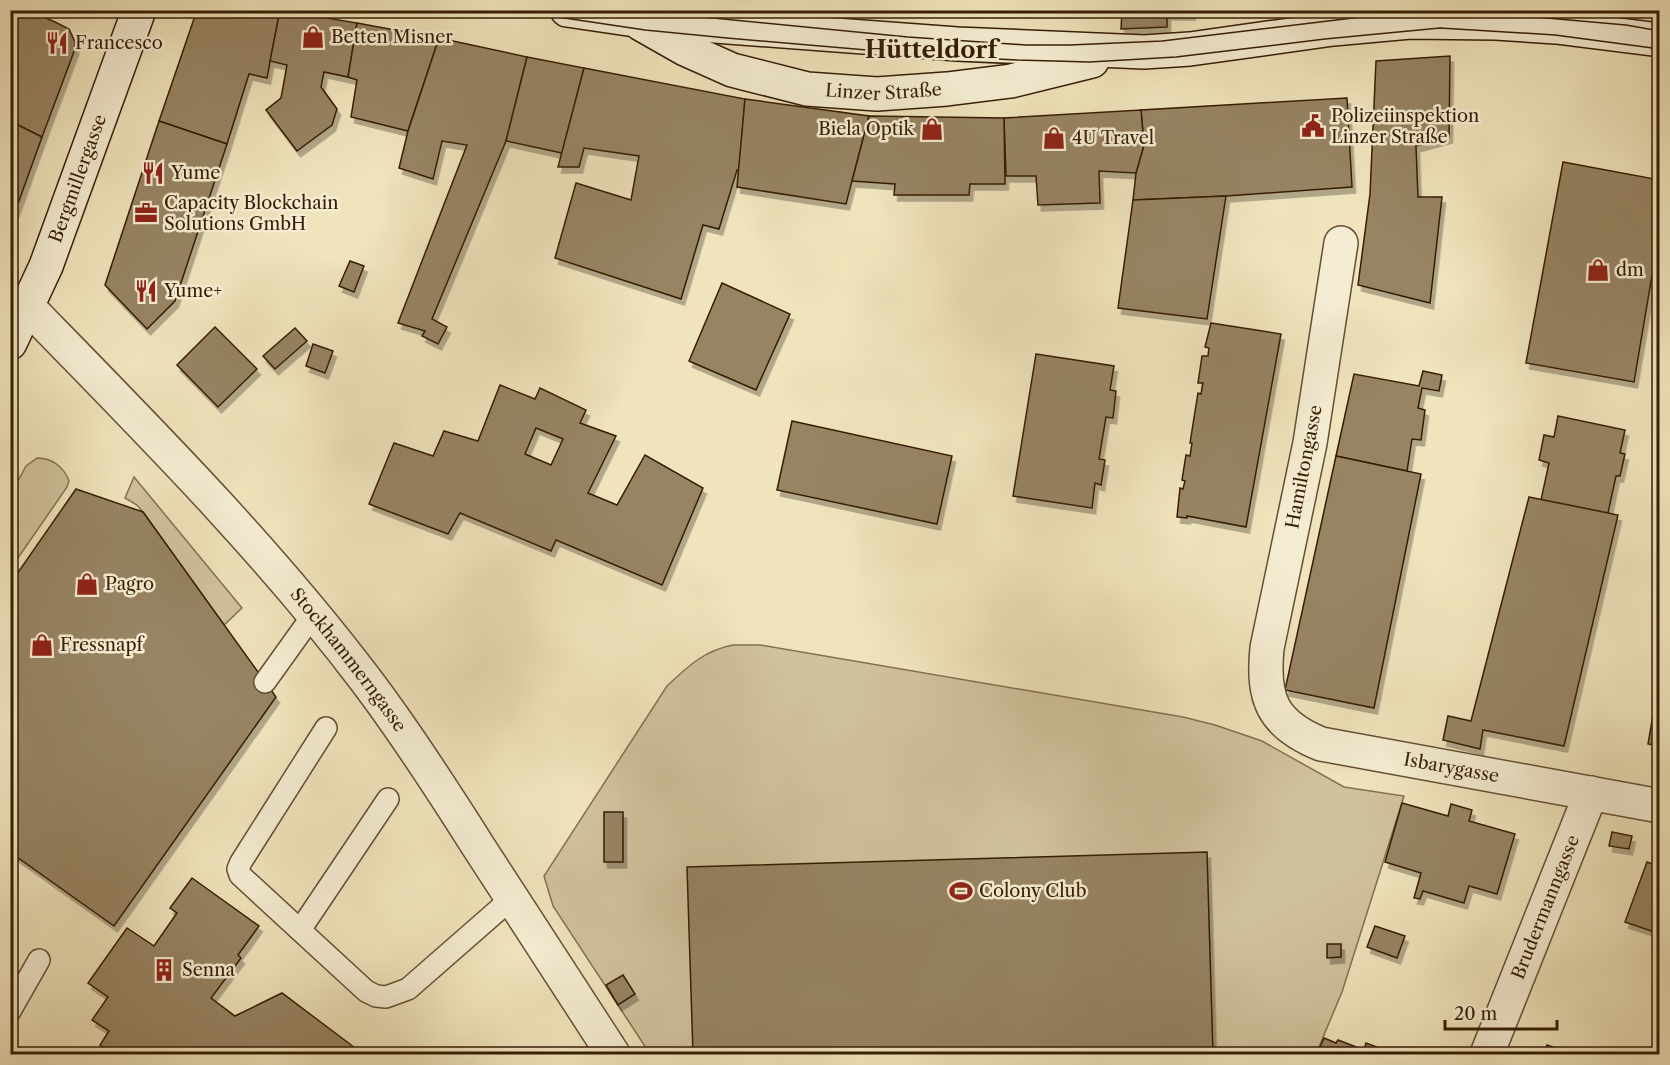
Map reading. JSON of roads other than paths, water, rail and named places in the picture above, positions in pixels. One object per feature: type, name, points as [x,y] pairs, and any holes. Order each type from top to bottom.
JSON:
[{"type":"street","name":"Bergmillergasse","points":[[10,343],[28,307],[79,180],[139,10]]},
{"type":"street","name":"Linzer Straße","points":[[567,10],[635,20],[682,17],[968,44],[1144,52],[1190,49],[1334,29],[1410,22],[1496,23],[1556,27],[1659,40]]},
{"type":"street","name":"Linzer Straße","points":[[635,20],[685,49],[732,70],[807,89],[877,94],[1011,81],[1144,52]]},
{"type":"street","name":"Hamiltongasse","points":[[1267,690],[1265,670],[1267,648],[1310,443],[1341,243]]},
{"type":"street","name":"Stockhammerngasse","points":[[28,307],[126,406],[202,488],[313,615],[402,730],[613,1054]]},
{"type":"street","name":"Isbarygasse","points":[[1267,690],[1274,709],[1287,726],[1321,744],[1659,806]]},
{"type":"street","name":"Brudermanngasse","points":[[1487,1054],[1591,793]]},
{"type":"lane","points":[[265,682],[313,615]]},
{"type":"lane","points":[[326,728],[238,869],[240,875],[366,991],[376,996],[386,997],[408,989],[512,898]]},
{"type":"lane","points":[[300,930],[388,799]]},
{"type":"lane","points":[[10,1011],[39,960]]},
{"type":"tram line","points":[[511,10],[645,30],[937,56],[1017,60],[1090,62],[1176,57],[1440,28],[1555,35],[1660,49]]},
{"type":"tram line","points":[[632,10],[908,37],[1026,45],[1162,41],[1386,14],[1451,10]]},
{"type":"tram line","points":[[1455,10],[1626,25],[1660,31]]},
{"type":"place","name":"Betten Misner","points":[[313,37]]},
{"type":"place","name":"Francesco","points":[[57,43]]},
{"type":"place","name":"Polizeiinspektion Linzer Straße","points":[[1313,126]]},
{"type":"place","name":"Biela Optik","points":[[932,129]]},
{"type":"place","name":"4U Travel","points":[[1054,138]]},
{"type":"place","name":"Yume","points":[[153,173]]},
{"type":"place","name":"Capacity Blockchain Solutions GmbH","points":[[146,213]]},
{"type":"place","name":"dm","points":[[1598,270]]},
{"type":"place","name":"Yume+","points":[[146,291]]},
{"type":"place","name":"Pagro","points":[[87,584]]},
{"type":"place","name":"Fressnapf","points":[[42,645]]},
{"type":"place","name":"Colony Club","points":[[961,891]]},
{"type":"place","name":"Senna","points":[[164,970]]},
{"type":"district","name":"Hütteldorf","points":[[931,50]]}]
